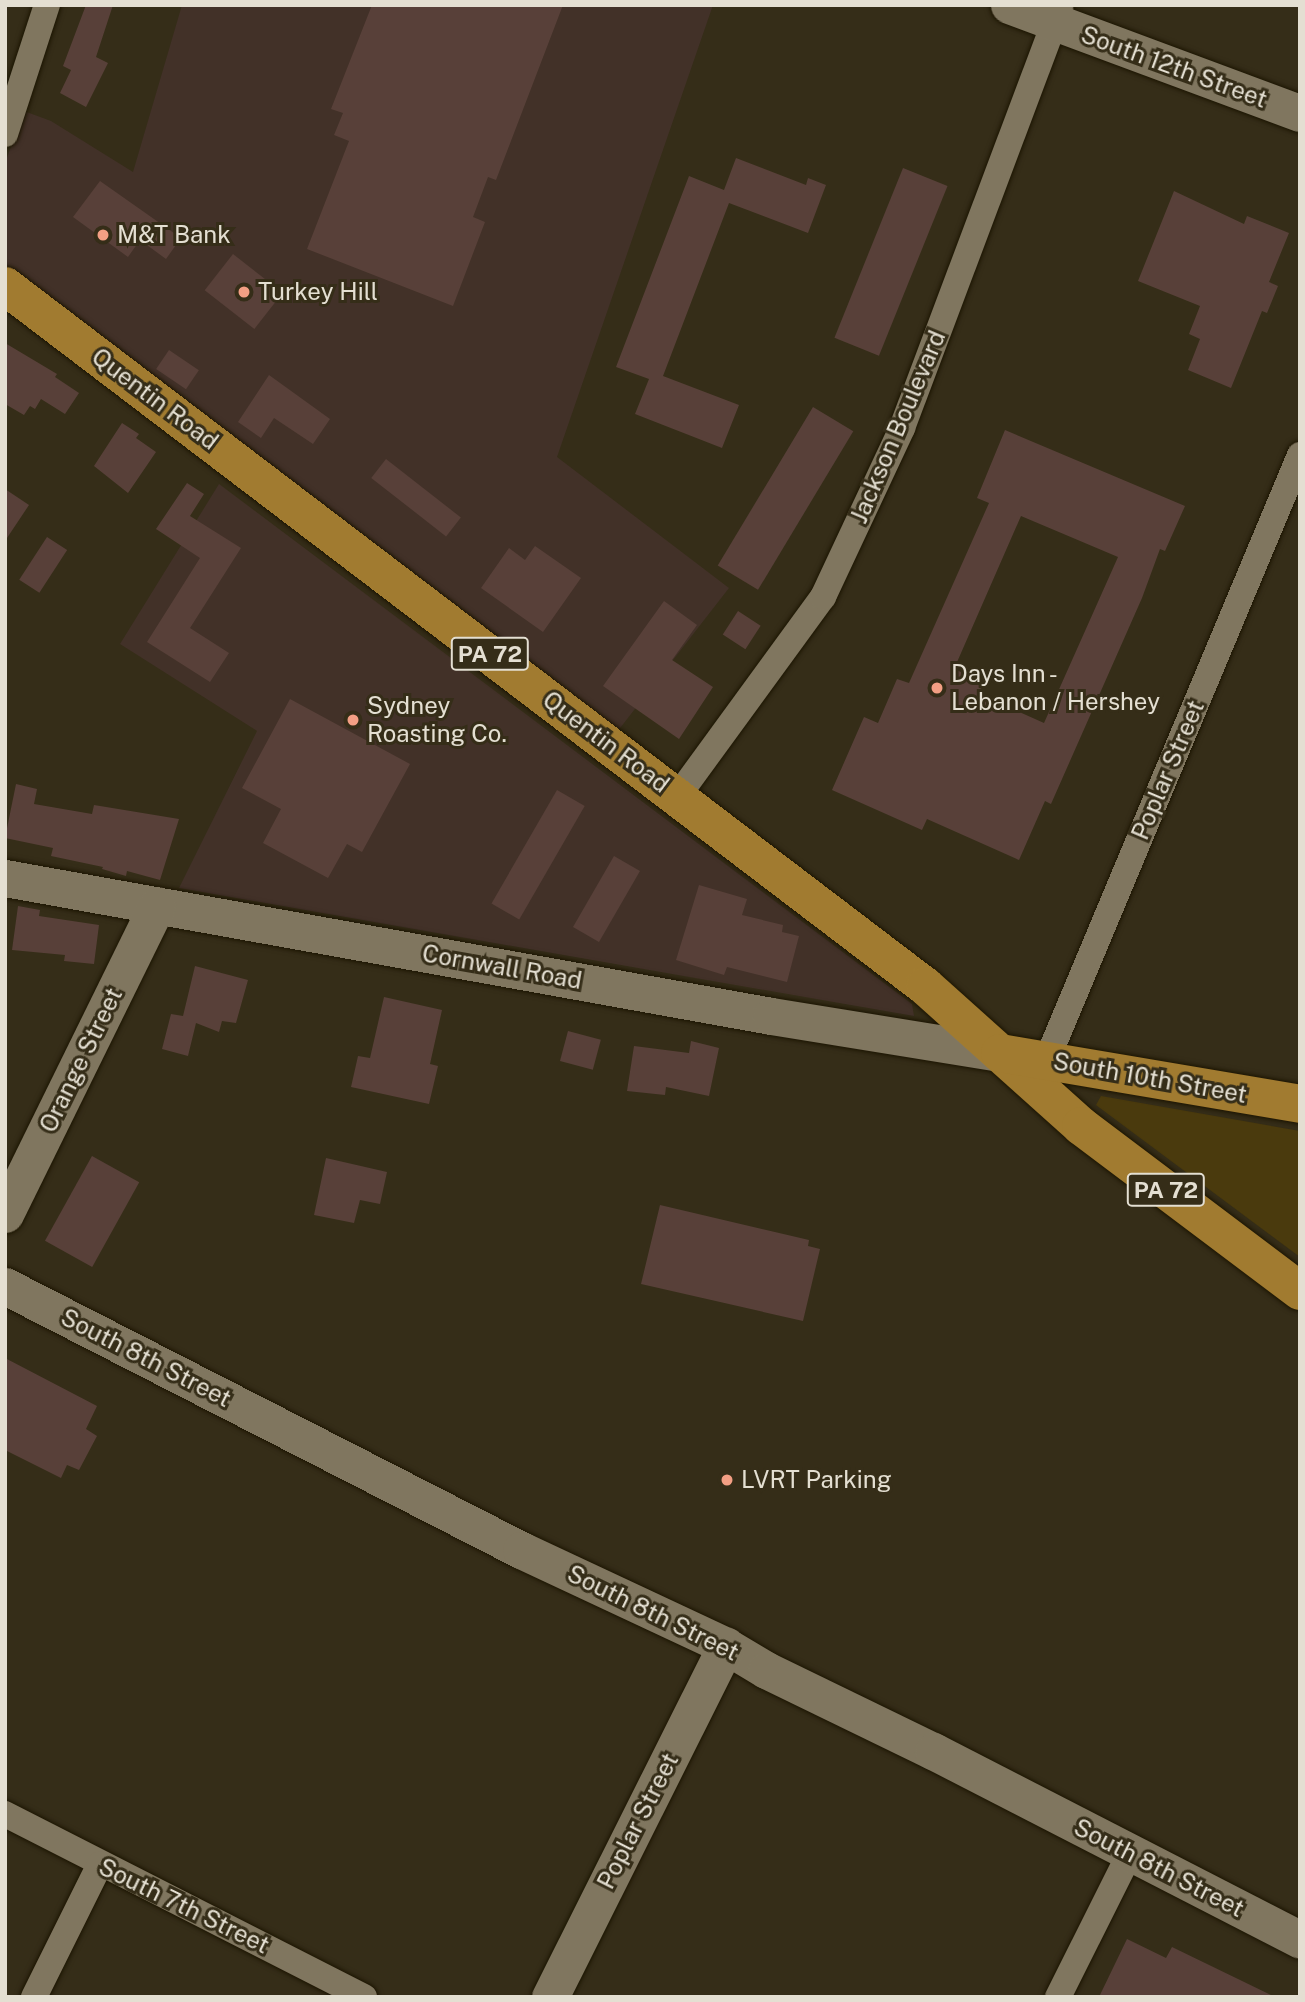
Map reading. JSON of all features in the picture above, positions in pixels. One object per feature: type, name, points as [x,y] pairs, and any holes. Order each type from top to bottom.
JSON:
[{"type":"highway","name":"Quentin Road","points":[[5,286],[925,986],[1000,1053]]},
{"type":"highway","name":"South 10th Street","points":[[1000,1053],[1042,1073],[1300,1104]]},
{"type":"highway","name":"PA 72","points":[[1042,1073],[1081,1126],[1300,1291]]},
{"type":"street","points":[[5,134],[47,5]]},
{"type":"street","name":"South 12th Street","points":[[1009,5],[1058,14],[1300,113]]},
{"type":"street","name":"Jackson Boulevard","points":[[677,797],[824,597],[902,428],[1058,14]]},
{"type":"street","name":"Poplar Street","points":[[1042,1073],[1300,455]]},
{"type":"street","name":"Cornwall Road","points":[[5,878],[783,1018],[1000,1053]]},
{"type":"street","name":"Orange Street","points":[[5,1214],[157,905]]},
{"type":"street","name":"South 8th Street","points":[[5,1286],[521,1550],[726,1646],[766,1670],[933,1751],[1300,1940]]},
{"type":"street","name":"Poplar Street","points":[[550,1997],[726,1646]]},
{"type":"street","name":"South 7th Street","points":[[5,1814],[364,1997]]},
{"type":"street","points":[[1058,1997],[1130,1853]]},
{"type":"street","points":[[34,1997],[100,1864]]},
{"type":"shaded area","points":[[182,5],[713,5],[557,457],[729,588],[617,732],[5,266],[5,163],[24,111],[51,121],[133,172]]},
{"type":"shaded area","points":[[219,484],[912,1004],[914,1016],[179,888],[257,731],[120,644]]},
{"type":"shaded area","points":[[1101,1096],[1300,1131],[1300,1257],[1096,1105]]},
{"type":"building","points":[[86,5],[113,5],[96,57],[108,63],[86,107],[60,93],[71,70],[63,66]]},
{"type":"building","points":[[372,5],[563,5],[496,180],[488,177],[473,217],[485,222],[453,306],[307,249],[349,141],[334,135],[343,113],[331,109]]},
{"type":"building","points":[[736,158],[806,185],[808,178],[826,185],[808,233],[729,203],[663,376],[739,405],[722,448],[635,414],[649,379],[616,367],[689,176],[724,190]]},
{"type":"building","points":[[903,168],[948,186],[879,356],[834,338]]},
{"type":"building","points":[[100,181],[181,238],[166,259],[140,240],[128,257],[73,217]]},
{"type":"building","points":[[1174,191],[1244,224],[1247,216],[1289,233],[1269,282],[1278,286],[1267,313],[1262,311],[1231,388],[1188,370],[1200,339],[1189,334],[1200,306],[1138,281]]},
{"type":"building","name":"Turkey Hill","points":[[233,254],[283,293],[254,329],[205,290]]},
{"type":"building","points":[[5,343],[57,374],[55,377],[79,393],[65,414],[41,399],[35,409],[30,406],[24,415],[5,404]]},
{"type":"building","points":[[169,350],[199,370],[186,389],[156,369]]},
{"type":"building","points":[[269,375],[330,419],[313,444],[274,418],[261,438],[238,422]]},
{"type":"building","points":[[813,407],[853,431],[758,590],[718,566]]},
{"type":"building","points":[[122,423],[139,434],[136,438],[156,452],[128,493],[94,466]]},
{"type":"building","name":"Days Inn - Lebanon / Hershey","points":[[1005,430],[1185,506],[1165,551],[1160,549],[1142,598],[1051,804],[1045,801],[1019,860],[927,819],[922,830],[832,790],[864,717],[878,723],[897,679],[909,683],[989,503],[977,498]],"holes":[[[1021,516],[1118,557],[1044,723],[979,694],[984,682],[954,669]]]},
{"type":"building","points":[[386,459],[461,517],[446,536],[371,478]]},
{"type":"building","points":[[187,483],[204,494],[190,516],[241,548],[190,628],[229,653],[210,682],[147,642],[200,558],[156,529]]},
{"type":"building","points":[[5,489],[29,505],[5,541]]},
{"type":"building","points":[[47,537],[67,550],[39,593],[19,580]]},
{"type":"building","points":[[535,546],[581,578],[543,632],[481,588],[509,548],[525,560]]},
{"type":"building","points":[[664,601],[697,625],[672,660],[713,687],[679,739],[603,686]]},
{"type":"building","points":[[738,611],[761,626],[745,649],[723,634]]},
{"type":"building","points":[[290,699],[410,764],[362,852],[347,844],[328,878],[263,843],[281,809],[242,788]]},
{"type":"building","points":[[16,784],[37,789],[34,804],[92,814],[94,805],[179,819],[160,880],[127,871],[126,876],[102,869],[103,867],[51,856],[53,848],[5,838]]},
{"type":"building","points":[[557,790],[585,806],[519,919],[492,903]]},
{"type":"building","points":[[614,856],[640,871],[599,942],[573,927]]},
{"type":"building","points":[[699,885],[747,899],[742,915],[783,925],[782,932],[799,936],[787,982],[727,967],[724,975],[676,960]]},
{"type":"building","points":[[18,906],[40,910],[39,916],[99,925],[94,964],[64,961],[65,955],[12,950]]},
{"type":"building","points":[[195,966],[248,980],[236,1023],[222,1021],[219,1032],[196,1023],[188,1056],[162,1049],[171,1014],[183,1016]]},
{"type":"building","points":[[384,997],[442,1010],[430,1064],[438,1066],[429,1104],[351,1087],[358,1056],[370,1058]]},
{"type":"building","points":[[568,1031],[601,1040],[593,1070],[560,1061]]},
{"type":"building","points":[[691,1041],[719,1048],[709,1096],[666,1087],[665,1095],[627,1091],[634,1046],[689,1053]]},
{"type":"building","points":[[92,1156],[139,1182],[92,1267],[45,1241]]},
{"type":"building","points":[[326,1158],[387,1172],[380,1204],[360,1200],[354,1223],[314,1215]]},
{"type":"building","points":[[660,1205],[809,1240],[808,1246],[820,1249],[803,1321],[641,1284]]},
{"type":"building","points":[[5,1358],[97,1406],[86,1429],[97,1436],[79,1470],[67,1465],[61,1478],[5,1450]]},
{"type":"building","points":[[1127,1939],[1166,1958],[1172,1947],[1275,1997],[1099,1997]]},
{"type":"place","name":"M&T Bank","points":[[103,235]]},
{"type":"place","name":"Turkey Hill","points":[[244,292]]},
{"type":"place","name":"Days Inn - Lebanon / Hershey","points":[[937,688]]},
{"type":"place","name":"Sydney Roasting Co.","points":[[353,720]]},
{"type":"place","name":"LVRT Parking","points":[[727,1480]]}]
